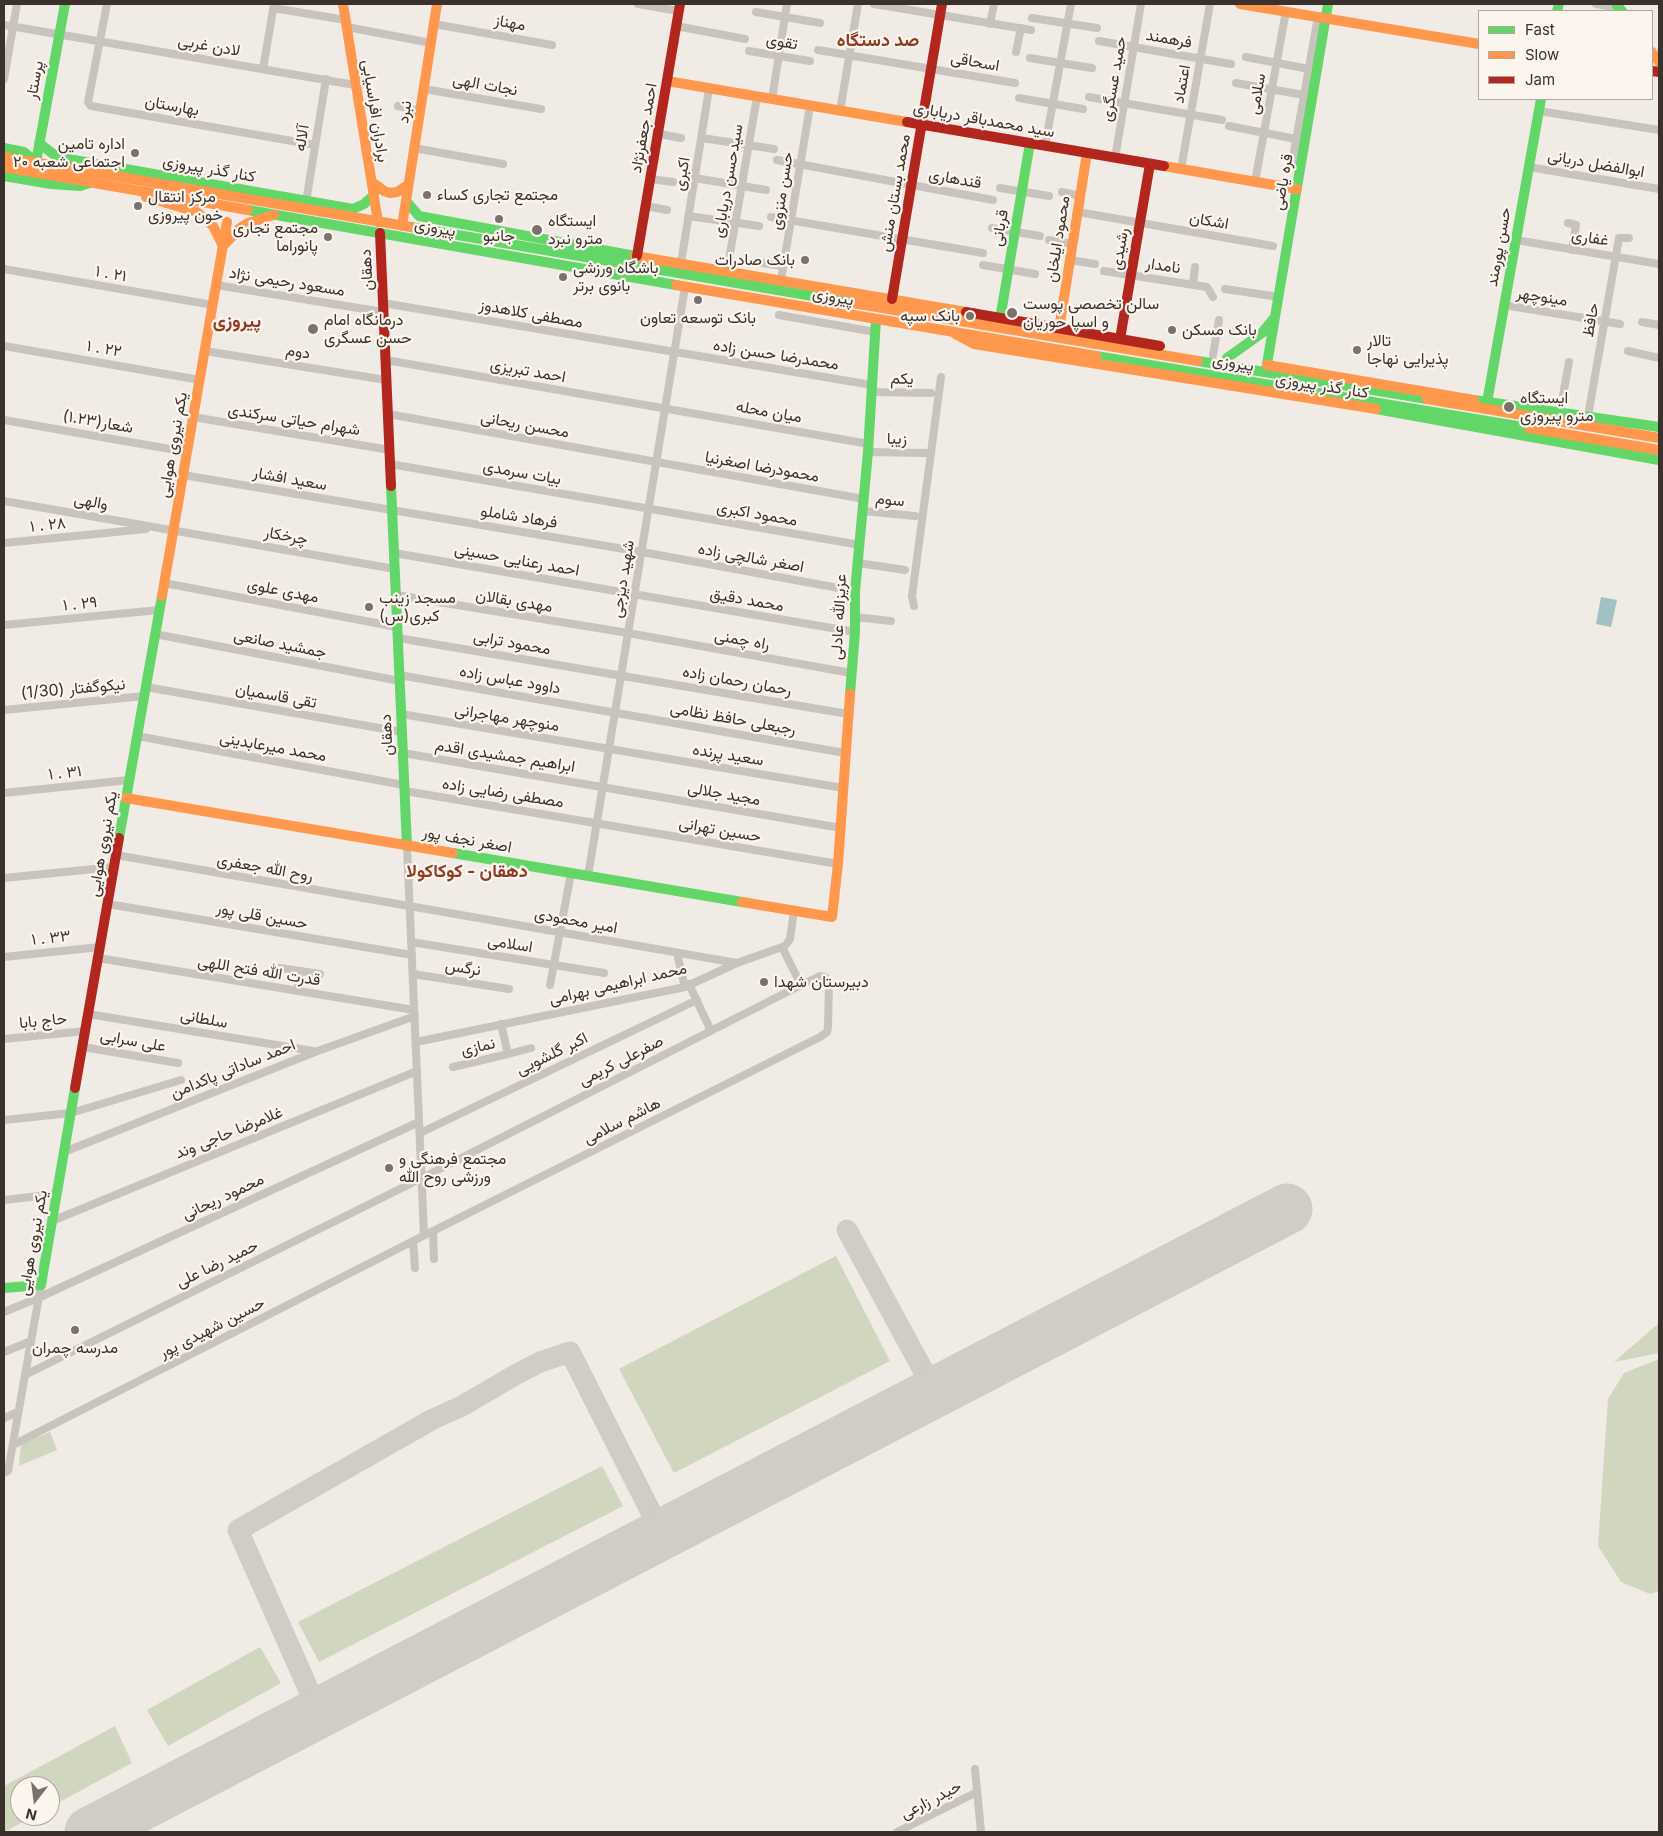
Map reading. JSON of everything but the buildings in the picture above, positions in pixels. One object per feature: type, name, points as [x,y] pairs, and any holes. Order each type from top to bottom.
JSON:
[{"type":"main road","name":"پرستار","points":[[34,173],[64,4]]},
{"type":"main road","name":"برادران افراسیابی","points":[[343,4],[378,222]]},
{"type":"main road","name":"نبرد","points":[[402,226],[438,4]]},
{"type":"main road","name":"محمد بستان منش","points":[[892,299],[942,4]]},
{"type":"main road","points":[[1240,4],[1267,6],[1286,12],[1478,44]]},
{"type":"main road","name":"قره یاضی","points":[[1265,384],[1297,189],[1322,18],[1328,4]]},
{"type":"main road","name":"احمد جعفرنژاد","points":[[636,261],[679,7]]},
{"type":"main road","name":"سید محمدباقر دریاباری","points":[[667,81],[1297,189]]},
{"type":"main road","name":"حسن پورمند","points":[[1486,405],[1541,100]]},
{"type":"main road","name":"کنار گذر پیروزی","points":[[39,142],[57,157],[306,202],[352,209],[364,204],[374,195]]},
{"type":"main road","name":"قربانی","points":[[1000,319],[1030,143]]},
{"type":"main road","points":[[4,148],[24,152],[36,162]]},
{"type":"main road","name":"محمود ایلخان","points":[[1059,329],[1087,153]]},
{"type":"main road","name":"پیروزی","points":[[4,156],[546,251],[636,261],[814,296],[1486,405],[1659,431]]},
{"type":"main road","name":"رشیدی","points":[[1120,339],[1150,164]]},
{"type":"main road","name":"پیروزی","points":[[4,168],[814,309],[1659,450]]},
{"type":"main road","points":[[4,176],[51,184],[80,186],[90,183]]},
{"type":"main road","points":[[372,182],[390,193],[397,192],[408,185]]},
{"type":"main road","points":[[224,187],[232,197],[242,190]]},
{"type":"main road","points":[[121,189],[197,212],[213,226],[223,246],[240,228],[248,223],[274,215]]},
{"type":"main road","points":[[406,200],[419,216],[563,242],[636,261],[681,263],[1213,355],[1267,368]]},
{"type":"main road","name":"یکم نیروی هوایی","points":[[41,1285],[227,222]]},
{"type":"main road","name":"دهقان","points":[[378,222],[386,360],[407,846]]},
{"type":"main road","points":[[504,232],[518,246]]},
{"type":"main road","points":[[546,251],[563,242]]},
{"type":"main road","points":[[814,296],[814,309]]},
{"type":"main road","name":"عزیزالله عادلی","points":[[832,917],[841,828],[855,632],[855,591],[864,499],[878,306]]},
{"type":"main road","points":[[1227,358],[1262,333],[1276,316]]},
{"type":"main road","name":"کنار گذر پیروزی","points":[[953,332],[974,344],[1362,407],[1659,460]]},
{"type":"main road","points":[[1362,407],[1386,404]]},
{"type":"main road","points":[[1486,405],[1560,412],[1587,421]]},
{"type":"main road","name":"اصغر نجف پور","points":[[126,798],[832,917]]},
{"type":"main road","points":[[4,1288],[41,1285]]},
{"type":"street","points":[[4,79],[8,26],[17,4]]},
{"type":"street","points":[[100,41],[107,4]]},
{"type":"street","points":[[638,4],[679,7]]},
{"type":"street","points":[[772,99],[787,4]]},
{"type":"street","points":[[840,111],[858,4]]},
{"type":"street","points":[[874,4],[1031,30]]},
{"type":"street","points":[[990,24],[994,4]]},
{"type":"street","points":[[1045,146],[1071,4]]},
{"type":"street","name":"حمید عسگری","points":[[1115,158],[1141,4]]},
{"type":"street","name":"اعتماد","points":[[1181,169],[1210,4]]},
{"type":"street","points":[[1596,4],[1619,8]]},
{"type":"street","points":[[263,69],[274,6],[431,43]]},
{"type":"street","points":[[756,12],[820,22]]},
{"type":"street","name":"سلامی","points":[[1255,182],[1286,12]]},
{"type":"street","points":[[1032,18],[1097,28]]},
{"type":"street","points":[[1292,163],[1309,68],[1322,18]]},
{"type":"street","name":"مهناز","points":[[434,24],[552,45]]},
{"type":"street","name":"لادن غربی","points":[[8,26],[356,84]]},
{"type":"street","points":[[676,26],[745,39]]},
{"type":"street","points":[[1016,52],[1021,28]]},
{"type":"street","name":"بهارستان","points":[[100,41],[88,102],[91,106],[315,145]]},
{"type":"street","name":"فرهمند","points":[[1099,41],[1231,64]]},
{"type":"street","name":"اسحاقی","points":[[818,50],[1015,83]]},
{"type":"street","name":"تقوی","points":[[749,51],[810,61]]},
{"type":"street","points":[[1246,57],[1309,68]]},
{"type":"street","points":[[1030,58],[1092,68]]},
{"type":"street","name":"آلاله","points":[[306,202],[326,80]]},
{"type":"street","points":[[1236,84],[1304,95]]},
{"type":"street","name":"اکبری","points":[[681,263],[709,88]]},
{"type":"street","name":"نجات الهی","points":[[424,89],[541,109]]},
{"type":"street","name":"سیدحسن دریاباری","points":[[727,271],[757,97]]},
{"type":"street","points":[[1089,97],[1222,120]]},
{"type":"street","points":[[1019,98],[1083,109]]},
{"type":"street","points":[[398,106],[420,111]]},
{"type":"street","name":"حسن منزوی","points":[[781,280],[810,106]]},
{"type":"street","points":[[1539,111],[1659,130]]},
{"type":"street","points":[[1230,126],[1296,140]]},
{"type":"street","points":[[659,134],[681,138]]},
{"type":"street","points":[[702,138],[774,149]]},
{"type":"street","points":[[414,148],[503,164]]},
{"type":"street","points":[[777,160],[800,164]]},
{"type":"street","name":"قندهاری","points":[[800,164],[993,200]]},
{"type":"street","name":"ابوالفضل دریانی","points":[[1529,167],[1659,189]]},
{"type":"street","points":[[695,178],[766,190]]},
{"type":"street","points":[[650,179],[672,182]]},
{"type":"street","points":[[1000,188],[1049,196]]},
{"type":"street","points":[[1062,192],[1080,196]]},
{"type":"street","points":[[646,206],[667,210]]},
{"type":"street","name":"اشکان","points":[[1078,212],[1272,246]]},
{"type":"street","points":[[688,216],[759,226]]},
{"type":"street","points":[[771,216],[983,253]]},
{"type":"street","points":[[1568,224],[1576,224],[1572,250]]},
{"type":"street","points":[[992,228],[1040,236]]},
{"type":"street","name":"حافظ","points":[[1587,421],[1619,238],[1629,238]]},
{"type":"street","points":[[1049,240],[1073,244]]},
{"type":"street","name":"غفاری","points":[[1516,240],[1659,264]]},
{"type":"street","points":[[1070,260],[1095,264]]},
{"type":"street","points":[[762,262],[783,266]]},
{"type":"street","points":[[984,265],[1035,274]]},
{"type":"street","points":[[1193,285],[1195,267]]},
{"type":"street","name":"۱ . ۲۱","points":[[4,269],[213,305]]},
{"type":"street","name":"نامدار","points":[[1104,271],[1207,287],[1213,298]]},
{"type":"street","name":"مسعود رحیمی نژاد","points":[[216,285],[383,307]]},
{"type":"street","name":"شهید دیزجی","points":[[588,876],[685,287]]},
{"type":"street","points":[[1224,289],[1279,297]]},
{"type":"street","name":"مینوچهر","points":[[1504,305],[1620,324]]},
{"type":"street","name":"مصطفی کلاهدوز","points":[[383,307],[675,352]]},
{"type":"street","points":[[779,315],[875,332]]},
{"type":"street","points":[[1213,355],[1219,320]]},
{"type":"street","points":[[1642,322],[1659,325]]},
{"type":"street","name":"۱ . ۲۲","points":[[4,346],[200,380]]},
{"type":"street","name":"دوم","points":[[205,350],[386,380]]},
{"type":"street","name":"محمدرضا حسن زاده","points":[[675,352],[872,389]]},
{"type":"street","points":[[1628,352],[1659,358]]},
{"type":"street","name":"احمد تبریزی","points":[[386,360],[665,408]]},
{"type":"street","points":[[1560,412],[1569,362]]},
{"type":"street","points":[[914,606],[912,596],[941,377]]},
{"type":"street","name":"یکم","points":[[872,389],[931,393]]},
{"type":"street","name":"میان محله","points":[[665,408],[868,448]]},
{"type":"street","name":"محسن ریحانی","points":[[388,414],[656,462]]},
{"type":"street","name":"شهرام حیاتی سرکندی","points":[[193,417],[390,450]]},
{"type":"street","name":"شعار(۱.۲۳)","points":[[4,420],[187,452]]},
{"type":"street","name":"زیبا","points":[[868,448],[925,454]]},
{"type":"street","name":"محمودرضا اصغرنیا","points":[[656,462],[864,499]]},
{"type":"street","name":"بیات سرمدی","points":[[390,464],[649,509]]},
{"type":"street","name":"سعید افشار","points":[[183,475],[392,510]]},
{"type":"street","name":"والهی","points":[[4,501],[173,531]]},
{"type":"street","name":"محمود اکبری","points":[[649,509],[860,546]]},
{"type":"street","name":"فرهاد شاملو","points":[[392,510],[642,552]]},
{"type":"street","name":"سوم","points":[[863,511],[915,516]]},
{"type":"street","name":"۱ . ۲۸","points":[[4,543],[156,528]]},
{"type":"street","name":"چرخکار","points":[[173,531],[395,569]]},
{"type":"street","name":"اصغر شالچی زاده","points":[[642,552],[855,591]]},
{"type":"street","name":"احمد رعنایی حسینی","points":[[394,553],[634,594]]},
{"type":"street","points":[[858,563],[905,570]]},
{"type":"street","name":"مهدی علوی","points":[[164,583],[397,626]]},
{"type":"street","name":"محمد دقیق","points":[[634,594],[855,632]]},
{"type":"street","name":"مهدی بقالان","points":[[396,595],[628,633]]},
{"type":"street","name":"۱ . ۲۹","points":[[4,625],[159,610]]},
{"type":"street","points":[[855,617],[891,621]]},
{"type":"street","name":"راه چمنی","points":[[628,633],[851,673]]},
{"type":"street","name":"جمشید صانعی","points":[[155,634],[400,678]]},
{"type":"street","name":"محمود ترابی","points":[[398,638],[621,676]]},
{"type":"street","name":"رحمان رحمان زاده","points":[[621,676],[848,714]]},
{"type":"street","name":"داوود عباس زاده","points":[[400,678],[615,712]]},
{"type":"street","name":"نیکوگفتار (1/30)","points":[[4,710],[145,692]]},
{"type":"street","name":"تقی قاسمیان","points":[[145,692],[402,732]]},
{"type":"street","name":"رجبعلی حافظ نظامی","points":[[615,712],[846,753]]},
{"type":"street","name":"منوچهر مهاجرانی","points":[[401,714],[609,749]]},
{"type":"street","name":"محمد میرعابدینی","points":[[137,736],[405,788]]},
{"type":"street","name":"سعید پرنده","points":[[609,749],[843,788]]},
{"type":"street","name":"ابراهیم جمشیدی اقدم","points":[[403,753],[603,786]]},
{"type":"street","name":"۱ . ۳۱","points":[[4,793],[129,780]]},
{"type":"street","name":"مجید جلالی","points":[[603,786],[841,828]]},
{"type":"street","name":"مصطفی رضایی زاده","points":[[405,788],[597,822]]},
{"type":"street","name":"حسین تهرانی","points":[[597,822],[838,864]]},
{"type":"street","name":"دهقان","points":[[407,846],[424,1235]]},
{"type":"street","name":"روح الله جعفری","points":[[116,855],[410,907]]},
{"type":"street","points":[[4,878],[114,867]]},
{"type":"street","points":[[550,985],[571,873]]},
{"type":"street","name":"حسین قلی پور","points":[[108,904],[412,955]]},
{"type":"street","name":"امیر محمودی","points":[[410,907],[737,963]]},
{"type":"street","points":[[794,911],[789,941],[782,947],[801,986]]},
{"type":"street","name":"اسلامی","points":[[412,942],[604,973]]},
{"type":"street","name":"۱ . ۳۳","points":[[4,957],[100,947]]},
{"type":"street","name":"محمد ابراهیمی بهرامی","points":[[416,1042],[687,986],[737,963],[782,947]]},
{"type":"street","name":"قدرت الله فتح اللهی","points":[[98,958],[297,991],[415,1013]]},
{"type":"street","points":[[678,958],[687,986],[711,1031]]},
{"type":"street","points":[[280,968],[320,974]]},
{"type":"street","points":[[297,991],[300,971]]},
{"type":"street","name":"نرگس","points":[[413,974],[509,989]]},
{"type":"street","name":"صفرعلی کریمی","points":[[422,1178],[822,976],[828,979],[830,983],[828,1027]]},
{"type":"street","name":"اکبر گلشویی","points":[[420,1133],[696,1000]]},
{"type":"street","name":"احمد ساداتی پاکدامن","points":[[64,1152],[415,1013]]},
{"type":"street","name":"سلطانی","points":[[88,1014],[315,1052]]},
{"type":"street","name":"نمازی","points":[[501,1024],[508,1054]]},
{"type":"street","name":"هاشم سلامی","points":[[424,1235],[820,1037],[826,1032],[828,1027]]},
{"type":"street","name":"حاج بابا","points":[[4,1039],[85,1031]]},
{"type":"street","name":"علی سرابی","points":[[83,1047],[178,1063]]},
{"type":"street","name":"نمازی","points":[[453,1067],[531,1048]]},
{"type":"street","name":"غلامرضا حاجی وند","points":[[52,1221],[417,1071]]},
{"type":"street","points":[[4,1120],[71,1113],[181,1080]]},
{"type":"street","name":"محمود ریحانی","points":[[4,1312],[419,1122]]},
{"type":"street","name":"حمید رضا علی","points":[[25,1375],[422,1178]]},
{"type":"street","points":[[4,1200],[57,1194]]},
{"type":"street","points":[[433,1231],[434,1259]]},
{"type":"street","name":"حسین شهیدی پور","points":[[12,1445],[424,1235]]},
{"type":"street","points":[[413,1241],[415,1268]]},
{"type":"street","name":"یکم نیروی هوایی","points":[[6,1472],[41,1285]]},
{"type":"street","points":[[4,1352],[31,1341]]},
{"type":"street","points":[[4,1418],[18,1412]]},
{"type":"street","points":[[975,1770],[981,1832]]},
{"type":"street","name":"حیدر زارعی","points":[[897,1832],[977,1792]]},
{"type":"green space","points":[[836,1256],[890,1361],[674,1473],[619,1369]]},
{"type":"green space","points":[[1659,1323],[1659,1353],[1614,1362]]},
{"type":"green space","points":[[1659,1359],[1659,1591],[1650,1594],[1621,1582],[1598,1546],[1608,1399],[1624,1373]]},
{"type":"green space","points":[[50,1432],[57,1450],[19,1466],[21,1444]]},
{"type":"green space","points":[[602,1466],[623,1506],[319,1662],[298,1622]]},
{"type":"green space","points":[[260,1647],[281,1683],[168,1746],[147,1710]]},
{"type":"green space","points":[[115,1726],[132,1763],[60,1802],[60,1776],[22,1776]]},
{"type":"green space","points":[[10,1783],[10,1826],[15,1826],[4,1832],[4,1786]]},
{"type":"water","points":[[1601,597],[1617,600],[1611,627],[1596,624]]},
{"type":"taxiway","points":[[847,1230],[935,1392]]},
{"type":"taxiway","points":[[319,1713],[238,1530],[433,1419],[462,1406],[515,1375],[540,1362],[570,1352],[662,1534]]},
{"type":"runway","points":[[90,1832],[1287,1209]]},
{"type":"traffic: fast","points":[[36,162],[65,4]]},
{"type":"traffic: fast","points":[[1266,370],[1328,4]]},
{"type":"traffic: fast","points":[[1557,10],[1559,4]]},
{"type":"traffic: fast","points":[[1616,4],[1621,10]]},
{"type":"traffic: fast","points":[[1486,408],[1541,100]]},
{"type":"traffic: fast","points":[[39,143],[57,157],[353,209],[364,204],[374,195]]},
{"type":"traffic: fast","points":[[1000,319],[1030,143]]},
{"type":"traffic: fast","points":[[4,148],[24,152],[36,162]]},
{"type":"traffic: fast","points":[[4,176],[51,184],[80,186],[90,183]]},
{"type":"traffic: fast","points":[[406,201],[419,216],[635,256]]},
{"type":"traffic: fast","points":[[248,210],[676,285]]},
{"type":"traffic: fast","points":[[411,227],[853,303]]},
{"type":"traffic: fast","points":[[1227,358],[1262,333],[1275,317]]},
{"type":"traffic: fast","points":[[850,694],[855,632],[855,591],[868,452],[876,319]]},
{"type":"traffic: fast","points":[[1096,356],[1529,428]]},
{"type":"traffic: fast","points":[[1198,361],[1427,399]]},
{"type":"traffic: fast","points":[[1474,400],[1659,427]]},
{"type":"traffic: fast","points":[[1376,409],[1659,460]]},
{"type":"traffic: fast","points":[[391,486],[407,846]]},
{"type":"traffic: fast","points":[[119,838],[162,596]]},
{"type":"traffic: fast","points":[[453,853],[742,902]]},
{"type":"traffic: fast","points":[[4,1288],[41,1285],[75,1088]]},
{"type":"traffic: slow","points":[[343,4],[378,222]]},
{"type":"traffic: slow","points":[[402,226],[437,4]]},
{"type":"traffic: slow","points":[[1240,4],[1478,44]]},
{"type":"traffic: slow","points":[[1653,53],[1659,62]]},
{"type":"traffic: slow","points":[[667,81],[907,122]]},
{"type":"traffic: slow","points":[[1059,329],[1087,153]]},
{"type":"traffic: slow","points":[[4,157],[411,227]]},
{"type":"traffic: slow","points":[[1164,166],[1297,189]]},
{"type":"traffic: slow","points":[[4,167],[248,210]]},
{"type":"traffic: slow","points":[[372,182],[390,193],[397,192],[408,185]]},
{"type":"traffic: slow","points":[[146,197],[197,212],[213,226],[223,246]]},
{"type":"traffic: slow","points":[[224,245],[240,228],[248,223],[274,215]]},
{"type":"traffic: slow","points":[[162,596],[227,222]]},
{"type":"traffic: slow","points":[[635,256],[966,312]]},
{"type":"traffic: slow","points":[[676,285],[1096,356]]},
{"type":"traffic: slow","points":[[853,303],[1198,361]]},
{"type":"traffic: slow","points":[[954,333],[974,344],[1376,409]]},
{"type":"traffic: slow","points":[[1267,365],[1474,400]]},
{"type":"traffic: slow","points":[[1427,399],[1659,438]]},
{"type":"traffic: slow","points":[[1529,428],[1659,450]]},
{"type":"traffic: slow","points":[[742,902],[832,917],[838,864],[850,694]]},
{"type":"traffic: slow","points":[[126,798],[453,853]]},
{"type":"traffic: jam","points":[[637,256],[680,4]]},
{"type":"traffic: jam","points":[[892,299],[942,4]]},
{"type":"traffic: jam","points":[[1653,71],[1659,72]]},
{"type":"traffic: jam","points":[[907,122],[1164,166]]},
{"type":"traffic: jam","points":[[1120,339],[1150,164]]},
{"type":"traffic: jam","points":[[380,233],[391,486]]},
{"type":"traffic: jam","points":[[966,312],[1160,346]]},
{"type":"traffic: jam","points":[[75,1088],[119,838]]},
{"type":"place","name":"اداره تامین اجتماعی شعبه ۲۰","points":[[135,153]]},
{"type":"place","name":"مجتمع تجاری کساء","points":[[427,195]]},
{"type":"place","name":"مرکز انتقال خون پیروزی","points":[[138,206]]},
{"type":"place","name":"جانبو","points":[[499,219]]},
{"type":"place","name":"ایستگاه مترو نبرد","points":[[537,230]]},
{"type":"place","name":"مجتمع تجاری پانوراما","points":[[328,237]]},
{"type":"place","name":"بانک صادرات","points":[[805,260]]},
{"type":"place","name":"باشگاه ورزشی بانوی برتر","points":[[563,277]]},
{"type":"place","name":"بانک توسعه تعاون","points":[[698,300]]},
{"type":"place","name":"سالن تخصصی پوست و اسپا حوریان","points":[[1012,313]]},
{"type":"place","name":"بانک سپه","points":[[970,316]]},
{"type":"place","name":"درمانگاه امام حسن عسگری","points":[[313,329]]},
{"type":"place","name":"بانک مسکن","points":[[1172,330]]},
{"type":"place","name":"تالار پذیرایی نهاجا","points":[[1357,350]]},
{"type":"place","name":"ایستگاه مترو پیروزی","points":[[1509,407]]},
{"type":"place","name":"مسجد زینب کبری(س)","points":[[369,607]]},
{"type":"place","name":"دبیرستان شهدا","points":[[764,982]]},
{"type":"place","name":"مجتمع فرهنگی و ورزشی روح الله","points":[[389,1168]]},
{"type":"place","name":"مدرسه چمران","points":[[75,1330]]},
{"type":"district","name":"صد دستگاه","points":[[878,41]]},
{"type":"district","name":"پیروزی","points":[[237,322]]},
{"type":"district","name":"دهقان - کوکاکولا","points":[[467,872]]}]
